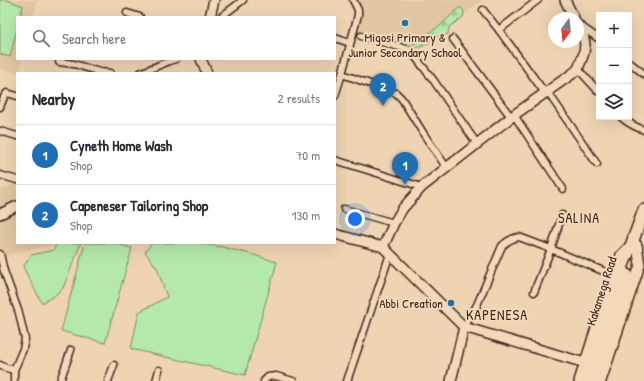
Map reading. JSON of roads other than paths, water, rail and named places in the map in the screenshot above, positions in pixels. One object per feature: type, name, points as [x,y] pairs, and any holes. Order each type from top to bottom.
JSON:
[{"type":"highway","name":"Kakamega Road","points":[[586,381],[604,340],[625,280],[644,210]]},
{"type":"highway","name":"Kakamega Road","points":[[635,244],[644,225]]},
{"type":"highway","name":"Kakamega Road","points":[[594,381],[604,340]]},
{"type":"street","points":[[210,16],[214,0]]},
{"type":"street","points":[[222,16],[244,0]]},
{"type":"street","points":[[336,93],[358,10],[353,0]]},
{"type":"street","points":[[499,30],[538,0]]},
{"type":"street","points":[[565,0],[571,12]]},
{"type":"street","points":[[483,10],[546,92],[596,164]]},
{"type":"street","points":[[127,13],[137,16]]},
{"type":"street","points":[[584,28],[596,37]]},
{"type":"street","points":[[361,36],[410,50],[434,81],[477,144]]},
{"type":"street","points":[[336,38],[350,43]]},
{"type":"street","points":[[453,39],[513,116],[563,189]]},
{"type":"street","points":[[347,381],[394,223],[403,208],[422,187],[513,116],[578,69],[584,53],[584,39]]},
{"type":"street","points":[[142,72],[172,60]]},
{"type":"street","points":[[201,60],[207,72]]},
{"type":"street","points":[[59,62],[74,64],[100,72]]},
{"type":"street","points":[[632,64],[644,74]]},
{"type":"street","points":[[578,69],[596,89]]},
{"type":"street","points":[[342,74],[396,93],[402,99],[447,168]]},
{"type":"street","points":[[0,107],[7,93],[16,96]]},
{"type":"street","points":[[624,120],[637,128],[644,130]]},
{"type":"street","points":[[0,131],[16,136]]},
{"type":"street","points":[[336,160],[422,187]]},
{"type":"street","points":[[0,175],[16,180]]},
{"type":"street","points":[[0,214],[16,206]]},
{"type":"street","points":[[344,209],[394,223]]},
{"type":"street","points":[[534,292],[551,249],[562,215]]},
{"type":"street","points":[[336,234],[386,250],[464,327],[585,363]]},
{"type":"street","points":[[451,381],[464,327],[472,316],[502,246],[507,241],[519,237],[614,274]]},
{"type":"street","points":[[579,381],[621,256],[635,244],[640,265],[601,381]]},
{"type":"street","points":[[0,254],[4,271],[19,313],[25,339],[23,349],[14,370],[14,381]]},
{"type":"street","points":[[60,381],[72,350]]},
{"type":"street","points":[[0,365],[14,370]]},
{"type":"street","points":[[108,381],[114,365]]},
{"type":"street","points":[[156,381],[159,370]]},
{"type":"street","points":[[264,381],[268,377],[274,376],[293,381]]},
{"type":"place","name":"Migosi Primary & Junior Secondary School","points":[[405,23]]},
{"type":"place","name":"Capeneser Tailoring Shop","points":[[383,106]]},
{"type":"place","name":"Cyneth Home Wash","points":[[405,185]]},
{"type":"place","name":"Abbi Creation","points":[[451,303]]},
{"type":"district","name":"SALINA","points":[[579,217]]},
{"type":"district","name":"KAPENESA","points":[[497,314]]}]
